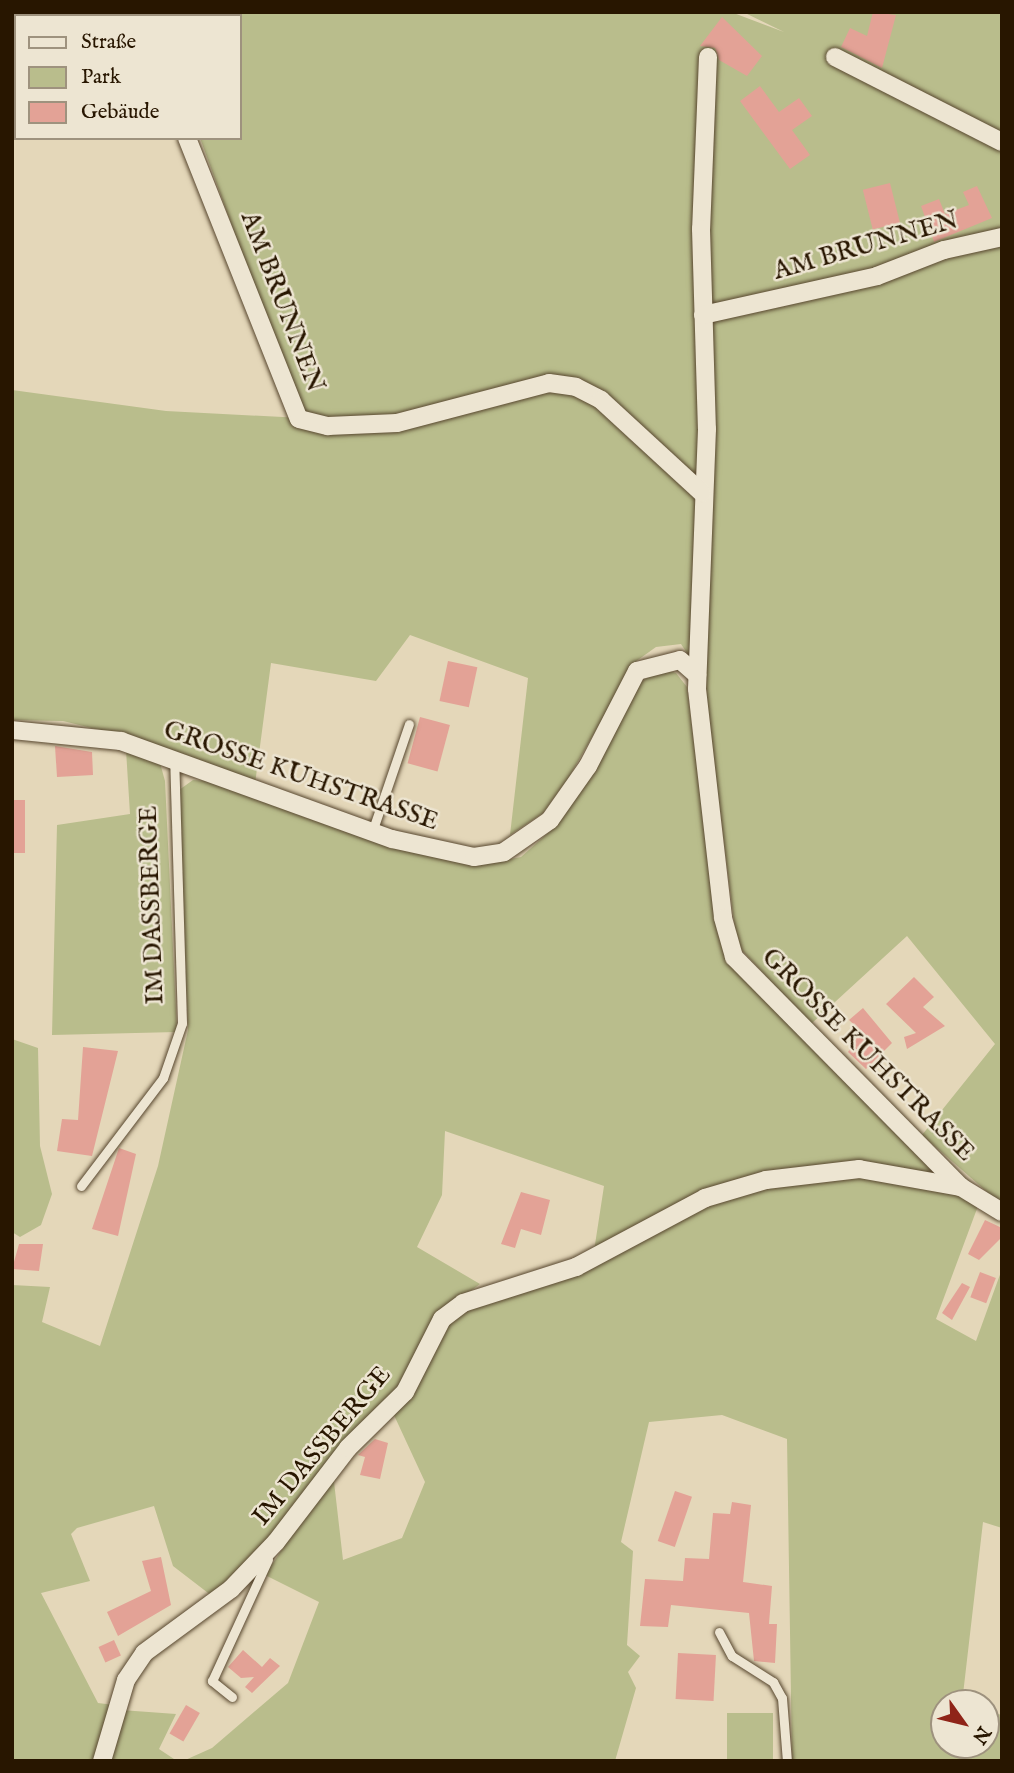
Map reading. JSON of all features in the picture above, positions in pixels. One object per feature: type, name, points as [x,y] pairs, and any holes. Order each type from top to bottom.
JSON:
[{"type":"street","points":[[697,675],[708,57]]},
{"type":"street","points":[[835,57],[1002,142]]},
{"type":"street","name":"AM BRUNNEN","points":[[188,140],[299,419],[328,426],[397,423],[549,383],[576,387],[601,400],[702,493]]},
{"type":"street","name":"AM BRUNNEN","points":[[703,315],[864,279],[1002,237]]},
{"type":"street","name":"GROSSE KUHSTRASSE","points":[[12,730],[88,733],[174,760],[372,832],[474,857],[504,852],[550,820],[588,766],[637,671],[680,660],[697,675],[723,918],[734,957],[961,1187],[1002,1212]]},
{"type":"street","name":"IM DASSBERGE","points":[[102,1761],[126,1680],[144,1653],[231,1589],[276,1542],[348,1448],[405,1392],[442,1319],[463,1303],[576,1267],[705,1198],[765,1180],[859,1169],[961,1187]]},
{"type":"lane","points":[[372,832],[409,724]]},
{"type":"lane","name":"IM DASSBERGE","points":[[81,1186],[163,1078],[182,1023],[174,760]]},
{"type":"lane","points":[[232,1697],[212,1681],[276,1542]]},
{"type":"lane","points":[[719,1632],[732,1656],[773,1682],[782,1698],[787,1761]]},
{"type":"green space","points":[[209,12],[731,12],[784,32],[743,12],[1002,12],[1002,1205],[922,1135],[995,1044],[907,936],[811,1024],[737,945],[703,677],[681,644],[656,647],[635,662],[569,777],[543,813],[510,835],[528,678],[410,635],[376,681],[271,663],[255,784],[120,735],[63,721],[12,720],[12,390],[166,411],[302,418],[201,140],[242,140],[242,14]]},
{"type":"green space","points":[[661,669],[676,673],[687,687],[717,930],[727,954],[938,1171],[935,1177],[768,1174],[594,1251],[604,1186],[445,1131],[442,1195],[417,1247],[480,1284],[446,1309],[417,1364],[275,1537],[212,1596],[173,1566],[154,1506],[77,1528],[71,1534],[90,1581],[41,1593],[98,1703],[114,1705],[98,1761],[12,1761],[12,1285],[50,1287],[42,1322],[100,1346],[158,1166],[188,1030],[179,790],[193,780],[208,781],[430,855],[483,864],[521,857],[558,824],[635,686]]},
{"type":"green space","points":[[126,750],[160,763],[165,781],[177,1032],[52,1035],[57,825],[130,814]]},
{"type":"green space","points":[[12,1039],[38,1048],[40,1146],[52,1194],[41,1225],[20,1237],[12,1232]]},
{"type":"green space","points":[[841,1175],[946,1188],[978,1206],[936,1319],[976,1341],[1002,1269],[1002,1528],[983,1522],[964,1689],[930,1689],[930,1759],[1000,1759],[1000,1714],[1002,1761],[792,1761],[787,1439],[722,1415],[649,1422],[621,1542],[633,1551],[627,1645],[640,1656],[628,1672],[636,1688],[615,1761],[183,1761],[212,1748],[288,1683],[319,1602],[265,1575],[333,1473],[343,1560],[402,1538],[425,1482],[393,1413],[441,1329],[462,1308],[705,1203],[764,1185]]},
{"type":"green space","points":[[121,1710],[176,1714],[159,1749],[177,1761],[107,1761]]},
{"type":"green space","points":[[727,1713],[773,1713],[773,1761],[727,1761]]},
{"type":"building","points":[[873,12],[896,15],[882,68],[841,47],[850,28],[867,36]]},
{"type":"building","points":[[722,17],[762,56],[747,76],[719,60],[715,48],[700,46]]},
{"type":"building","points":[[760,86],[779,112],[799,98],[812,116],[792,130],[810,155],[790,169],[740,101]]},
{"type":"building","points":[[890,183],[900,223],[873,230],[863,190]]},
{"type":"building","points":[[977,186],[992,218],[934,242],[921,206],[939,199],[945,214],[969,205],[963,192]]},
{"type":"building","points":[[448,661],[477,667],[469,707],[439,701]]},
{"type":"building","points":[[420,717],[450,725],[438,771],[408,763]]},
{"type":"building","points":[[55,746],[92,752],[93,775],[57,777]]},
{"type":"building","points":[[12,800],[25,800],[25,853],[12,853]]},
{"type":"building","points":[[914,977],[934,997],[923,1007],[945,1026],[907,1049],[904,1037],[916,1033],[886,1004]]},
{"type":"building","points":[[863,1008],[892,1043],[866,1069],[848,1052],[861,1031],[849,1020]]},
{"type":"building","points":[[83,1047],[118,1051],[92,1156],[57,1151],[62,1119],[78,1120]]},
{"type":"building","points":[[119,1148],[136,1154],[118,1236],[92,1229]]},
{"type":"building","points":[[521,1192],[550,1200],[541,1235],[521,1229],[515,1248],[501,1244]]},
{"type":"building","points":[[985,1220],[1002,1228],[1002,1237],[979,1260],[968,1254]]},
{"type":"building","points":[[19,1244],[43,1244],[39,1271],[12,1269]]},
{"type":"building","points":[[980,1272],[996,1278],[986,1303],[970,1297]]},
{"type":"building","points":[[962,1283],[970,1287],[952,1320],[942,1313]]},
{"type":"building","points":[[375,1439],[388,1443],[380,1479],[360,1475],[365,1457],[358,1455]]},
{"type":"building","points":[[675,1491],[692,1497],[675,1547],[658,1541]]},
{"type":"building","points":[[732,1502],[751,1505],[743,1582],[772,1586],[769,1624],[777,1624],[775,1663],[754,1661],[749,1613],[671,1605],[668,1627],[640,1626],[645,1579],[683,1581],[685,1558],[709,1559],[713,1513],[730,1514]]},
{"type":"building","points":[[161,1557],[171,1605],[118,1636],[107,1612],[151,1591],[142,1561]]},
{"type":"building","points":[[114,1640],[121,1656],[105,1662],[98,1647]]},
{"type":"building","points":[[243,1650],[262,1667],[270,1658],[280,1666],[252,1693],[245,1687],[254,1677],[241,1678],[228,1667]]},
{"type":"building","points":[[678,1653],[716,1655],[714,1701],[676,1699]]},
{"type":"building","points":[[186,1705],[200,1713],[183,1742],[170,1734]]}]
